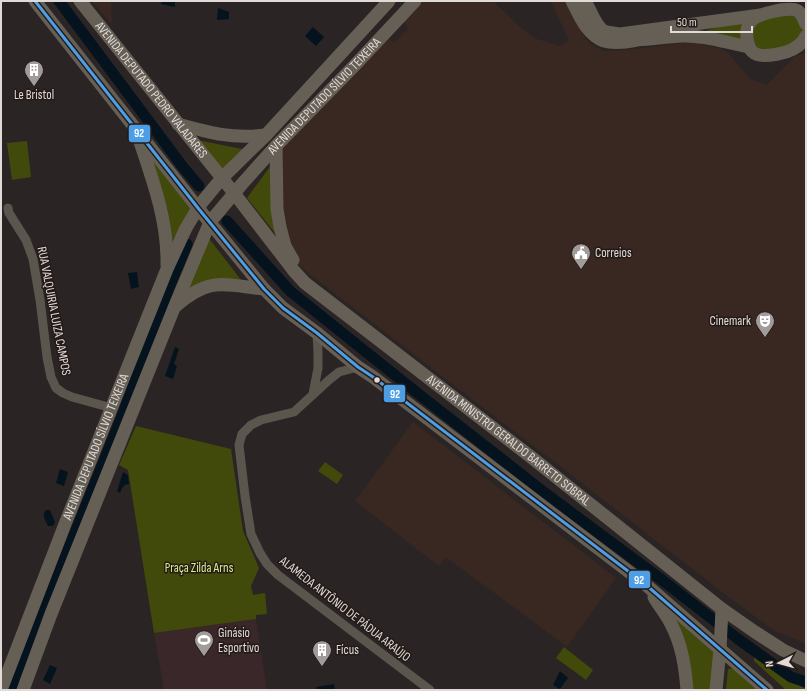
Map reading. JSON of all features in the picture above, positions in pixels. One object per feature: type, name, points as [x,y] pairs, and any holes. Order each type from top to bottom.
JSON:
[{"type":"main road","points":[[35,1],[198,208],[264,289],[283,308],[317,333],[358,367],[645,584],[720,644],[767,690]]},
{"type":"main road","name":"AVENIDA DEPUTADO PEDRO VALADARES","points":[[80,1],[234,193]]},
{"type":"main road","name":"AVENIDA DEPUTADO SÍLVIO TEIXEIRA","points":[[1,690],[65,524],[167,269],[186,228],[198,208],[222,178],[266,135],[389,1]]},
{"type":"main road","name":"AVENIDA DEPUTADO SÍLVIO TEIXEIRA","points":[[23,690],[51,614],[210,222],[276,146],[415,1]]},
{"type":"main road","points":[[572,1],[586,27],[602,40],[610,42],[684,36],[718,40],[749,47],[756,54],[766,55],[780,53],[796,48],[806,36]]},
{"type":"main road","points":[[586,1],[598,25],[603,31],[620,34],[761,15],[788,9],[806,8]]},
{"type":"main road","points":[[788,9],[798,11],[806,24]]},
{"type":"main road","points":[[749,47],[747,34],[749,22],[761,15]]},
{"type":"main road","points":[[178,124],[212,134],[225,136],[244,137],[266,135]]},
{"type":"main road","points":[[135,127],[161,209],[165,227],[167,269]]},
{"type":"main road","points":[[276,146],[277,209],[280,227],[285,246],[305,283]]},
{"type":"main road","name":"AVENIDA MINISTRO GERALDO BARRETO SOBRAL","points":[[234,193],[294,271],[305,283],[525,452],[722,613],[784,650],[806,661]]},
{"type":"main road","points":[[174,308],[187,296],[207,286],[220,284],[264,289]]},
{"type":"main road","points":[[645,584],[671,623],[685,663],[688,690]]},
{"type":"main road","points":[[716,690],[722,613]]},
{"type":"street","name":"RUA VALQUIRIA LUIZA CAMPOS","points":[[8,208],[26,240],[33,259],[47,357],[51,377],[56,388],[72,397],[112,408]]},
{"type":"street","points":[[313,394],[318,368],[317,333]]},
{"type":"street","name":"ALAMEDA ANTÔNIO DE PÁDUA ARAÚJO","points":[[358,367],[339,372],[294,412],[261,420],[251,425],[242,434],[239,445],[251,534],[267,564],[278,575],[430,690]]},
{"type":"shaded area","points":[[92,1],[111,1],[112,25]]},
{"type":"shaded area","points":[[420,1],[493,1],[534,38],[560,46],[569,41],[551,1],[566,1],[585,38],[592,45],[603,51],[626,50],[692,42],[721,49],[728,53],[750,79],[767,85],[795,56],[806,53],[806,644],[775,631],[722,592],[298,265],[289,246],[283,224],[281,149],[389,39],[394,43],[404,33],[408,28],[403,21]]},
{"type":"shaded area","points":[[413,422],[616,578],[567,647],[446,557],[439,566],[355,501]]},
{"type":"shaded area","points":[[256,619],[267,690],[164,690],[154,633]]},
{"type":"green space","points":[[785,12],[797,17],[802,22],[804,35],[802,41],[762,53],[754,44],[752,29],[753,24]]},
{"type":"green space","points":[[744,19],[742,40],[698,33]]},
{"type":"green space","points":[[197,140],[247,150],[223,171]]},
{"type":"green space","points":[[27,141],[31,177],[12,180],[7,143]]},
{"type":"green space","points":[[151,157],[192,208],[167,250]]},
{"type":"green space","points":[[272,164],[275,233],[247,198]]},
{"type":"green space","points":[[208,237],[248,289],[223,288],[182,301]]},
{"type":"green space","name":"Praça Zilda Arns","points":[[136,426],[231,449],[243,531],[259,568],[251,586],[253,595],[265,593],[267,614],[256,615],[256,619],[154,633],[128,470],[119,465]]},
{"type":"green space","points":[[325,462],[343,475],[337,484],[318,471]]},
{"type":"green space","points":[[675,617],[714,649],[711,690],[691,690]]},
{"type":"green space","points":[[564,647],[593,670],[586,680],[556,658]]},
{"type":"green space","points":[[754,655],[806,690],[786,690],[754,661]]},
{"type":"green space","points":[[735,668],[760,690],[726,690],[728,669]]},
{"type":"water","points":[[162,1],[175,1],[175,7],[161,4]]},
{"type":"water","points":[[218,8],[229,12],[229,19],[217,20]]},
{"type":"water","points":[[313,27],[324,37],[316,46],[305,36]]},
{"type":"water","points":[[137,272],[139,287],[131,289],[128,273]]},
{"type":"water","points":[[175,347],[179,349],[174,364],[177,366],[173,379],[165,376]]},
{"type":"water","points":[[60,469],[68,472],[64,486],[56,483]]},
{"type":"water","points":[[123,472],[128,475],[129,484],[123,487],[120,493],[117,491]]},
{"type":"water","points":[[46,510],[50,510],[55,522],[53,526],[48,526],[45,520],[44,514]]},
{"type":"water","points":[[50,665],[57,668],[50,684],[43,680]]},
{"type":"water","points":[[560,671],[568,678],[560,689],[553,685]]},
{"type":"water","points":[[334,684],[335,690],[317,690],[316,687]]},
{"type":"waterway","points":[[59,1],[183,167],[199,186]]},
{"type":"waterway","points":[[227,221],[290,291],[416,392],[545,493],[666,583],[738,639],[791,677],[806,682]]},
{"type":"waterway","points":[[12,690],[124,411],[168,290],[187,244]]},
{"type":"transit line","name":"92","points":[[35,1],[198,208],[264,289],[283,308],[317,333],[358,367],[645,584],[767,690]]},
{"type":"place","name":"Le Bristol","points":[[34,87]]},
{"type":"place","name":"Correios","points":[[581,270]]},
{"type":"place","name":"Cinemark","points":[[765,338]]},
{"type":"place","name":"Ginásio Esportivo","points":[[204,657]]},
{"type":"place","name":"Fícus","points":[[322,667]]}]
